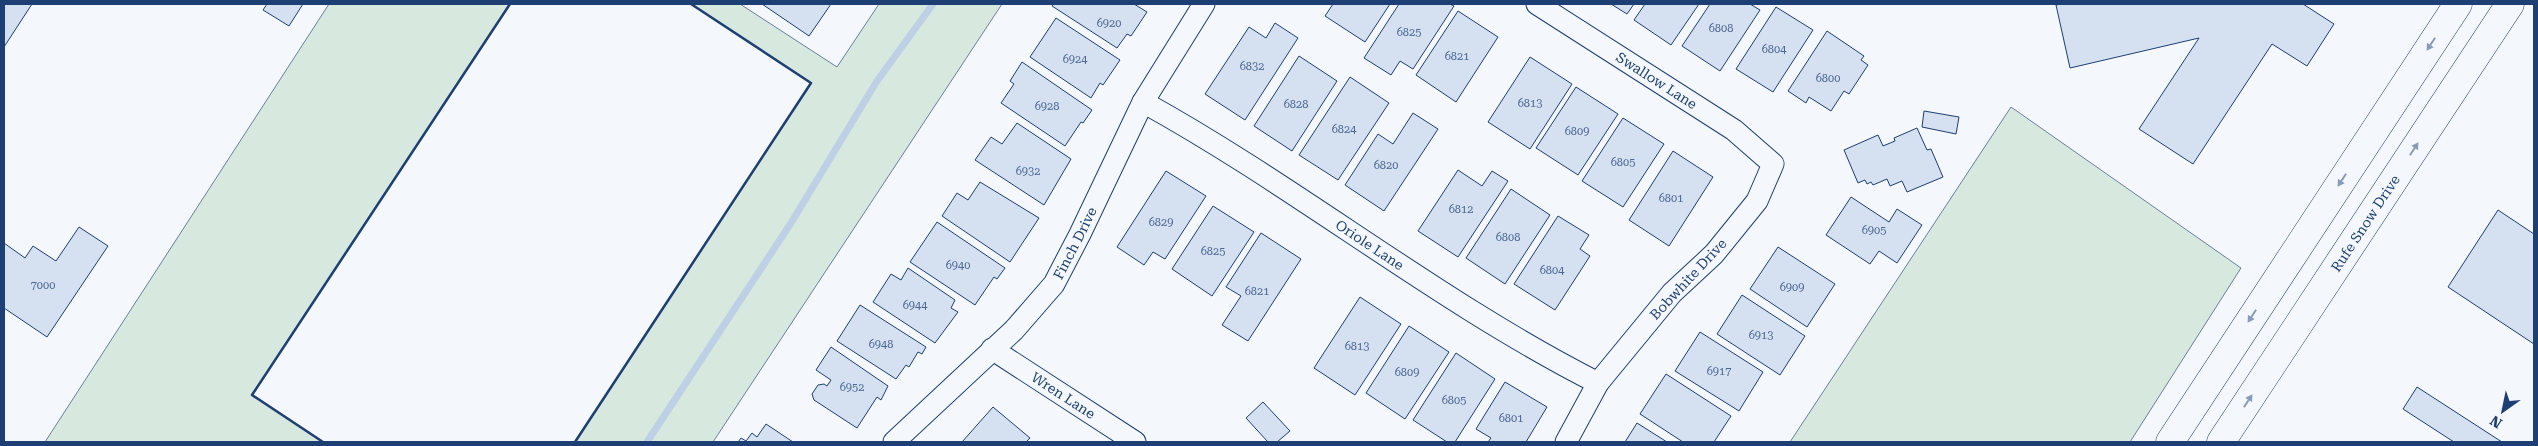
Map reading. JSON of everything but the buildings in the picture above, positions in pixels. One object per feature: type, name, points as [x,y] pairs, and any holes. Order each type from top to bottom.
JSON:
[{"type":"main road","points":[[2170,442],[2458,4]]},
{"type":"main road","name":"Rufe Snow Drive","points":[[2221,442],[2510,4]]},
{"type":"street","name":"Finch Drive","points":[[894,442],[1014,330],[1054,284],[1143,102],[1204,4]]},
{"type":"street","name":"Swallow Lane","points":[[1537,4],[1734,130],[1773,164]]},
{"type":"street","name":"Oriole Lane","points":[[1143,102],[1206,139],[1437,289],[1568,368],[1598,383]]},
{"type":"street","name":"Bobwhite Drive","points":[[1566,442],[1598,383],[1672,293],[1714,254],[1757,201],[1773,164]]},
{"type":"street","name":"Wren Lane","points":[[992,349],[1135,442]]},
{"type":"shaded area","points":[[329,4],[510,4],[252,395],[323,442],[45,442]]},
{"type":"shaded area","points":[[691,4],[740,4],[837,67],[879,4],[1002,4],[713,442],[575,442],[811,83]]},
{"type":"shaded area","points":[[2011,107],[2241,268],[2130,442],[1790,442]]},
{"type":"waterway","points":[[647,442],[791,223],[877,81],[933,4]]},
{"type":"wall","points":[[323,442],[252,395],[510,4]]},
{"type":"wall","points":[[575,442],[811,83],[691,4]]}]
